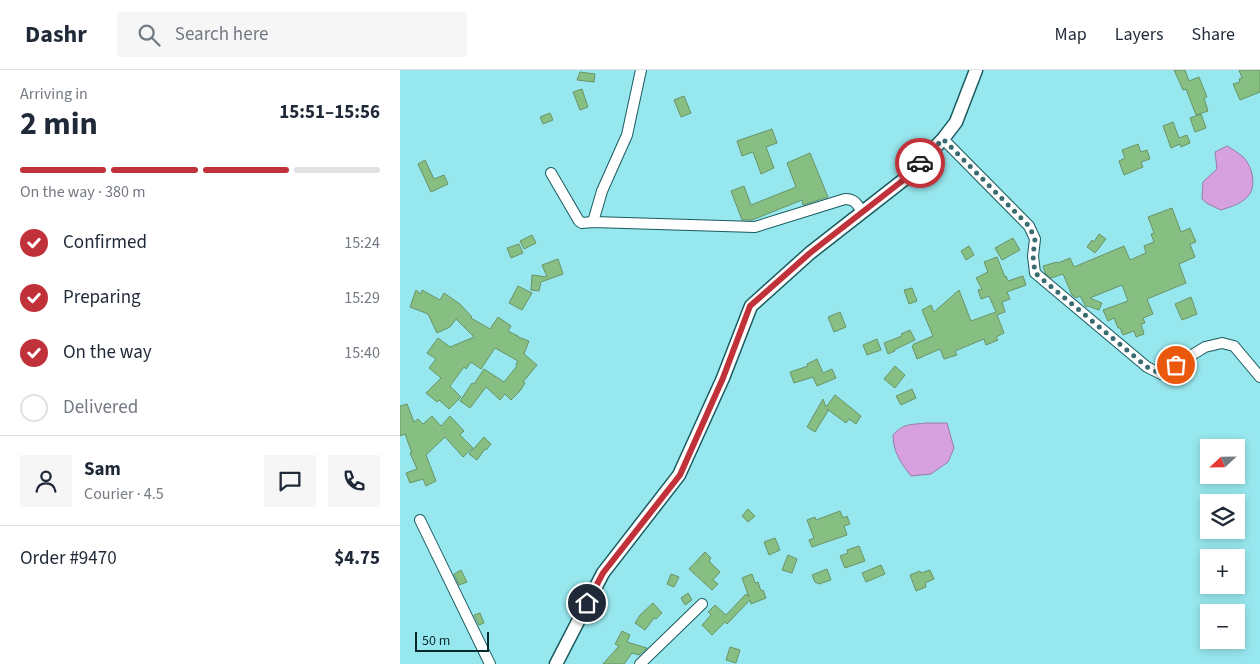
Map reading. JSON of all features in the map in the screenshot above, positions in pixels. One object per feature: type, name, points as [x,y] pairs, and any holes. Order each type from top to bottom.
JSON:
[{"type":"street","points":[[593,222],[602,191],[627,135],[641,70]]},
{"type":"street","points":[[556,664],[603,573],[680,475],[723,378],[750,306],[810,253],[906,178],[943,139],[956,122],[976,70]]},
{"type":"street","points":[[943,139],[1029,226],[1035,239],[1033,256],[1035,273],[1147,367],[1161,374],[1205,347],[1222,342],[1234,346],[1260,377]]},
{"type":"street","points":[[550,173],[582,223],[755,227],[851,199],[856,202],[862,212]]},
{"type":"street","points":[[420,520],[490,664]]},
{"type":"street","points":[[640,664],[702,604]]},
{"type":"shaded area","points":[[1227,146],[1246,160],[1253,182],[1252,189],[1246,199],[1221,210],[1202,199],[1203,182],[1217,169],[1215,152]]},
{"type":"shaded area","points":[[947,423],[954,448],[948,462],[931,474],[911,476],[896,452],[893,435],[904,426]]},
{"type":"building","points":[[1174,70],[1185,70],[1189,81],[1199,77],[1207,97],[1204,98],[1208,111],[1196,115],[1186,89],[1183,90]]},
{"type":"building","points":[[1239,70],[1260,70],[1260,92],[1240,100],[1233,84],[1240,82],[1239,79],[1242,78]]},
{"type":"building","points":[[580,72],[595,74],[594,82],[577,80]]},
{"type":"building","points":[[582,89],[588,107],[580,110],[573,92]]},
{"type":"building","points":[[684,96],[691,113],[681,117],[674,100]]},
{"type":"building","points":[[550,113],[553,120],[543,124],[540,117]]},
{"type":"building","points":[[1201,114],[1206,128],[1195,132],[1190,118]]},
{"type":"building","points":[[1173,122],[1179,138],[1187,135],[1190,143],[1181,147],[1180,144],[1171,148],[1163,126]]},
{"type":"building","points":[[772,129],[777,143],[766,147],[774,168],[761,174],[753,152],[742,156],[737,141]]},
{"type":"building","points":[[1138,144],[1141,152],[1147,150],[1150,159],[1141,162],[1143,167],[1124,175],[1119,161],[1125,158],[1122,150]]},
{"type":"building","points":[[810,153],[828,197],[803,205],[802,200],[752,220],[742,220],[731,191],[744,186],[751,205],[796,187],[787,163]]},
{"type":"building","points":[[425,160],[434,179],[444,175],[448,184],[431,192],[418,164]]},
{"type":"building","points":[[1172,208],[1181,232],[1190,228],[1196,242],[1190,244],[1195,257],[1179,264],[1186,283],[1147,299],[1153,314],[1143,318],[1145,323],[1141,324],[1144,334],[1136,337],[1134,331],[1123,335],[1114,318],[1108,321],[1103,310],[1128,301],[1122,285],[1090,298],[1102,303],[1099,310],[1086,307],[1080,296],[1076,298],[1072,295],[1063,274],[1051,278],[1045,273],[1043,266],[1070,258],[1074,267],[1124,246],[1130,260],[1146,253],[1144,246],[1154,242],[1151,234],[1154,233],[1148,217]]},
{"type":"building","points":[[1099,234],[1106,239],[1095,253],[1087,247],[1092,240],[1094,242]]},
{"type":"building","points":[[532,235],[536,243],[524,249],[520,241]]},
{"type":"building","points":[[1013,238],[1020,250],[1002,260],[995,248]]},
{"type":"building","points":[[519,244],[523,253],[511,258],[507,248]]},
{"type":"building","points":[[969,246],[974,255],[966,260],[961,251]]},
{"type":"building","points":[[997,257],[1008,281],[1023,276],[1026,285],[1007,292],[1010,299],[1002,302],[1005,312],[997,315],[1004,333],[996,337],[998,340],[986,345],[984,339],[955,351],[957,355],[944,359],[940,349],[917,359],[912,346],[933,336],[922,310],[931,305],[934,312],[959,290],[971,321],[996,312],[989,296],[981,299],[978,290],[982,289],[976,278],[988,272],[984,262]]},
{"type":"building","points":[[558,259],[563,274],[541,282],[539,291],[531,290],[532,275],[547,277],[542,265]]},
{"type":"building","points":[[518,286],[532,293],[522,310],[509,303]]},
{"type":"building","points":[[912,288],[917,301],[909,304],[904,290]]},
{"type":"building","points":[[416,290],[421,294],[422,290],[440,300],[444,293],[460,304],[471,318],[490,329],[498,317],[511,326],[508,331],[529,341],[524,354],[537,365],[523,382],[525,383],[520,391],[511,400],[505,394],[500,400],[486,387],[470,408],[460,401],[484,369],[504,382],[517,366],[518,361],[495,348],[481,369],[471,362],[466,369],[464,367],[450,386],[461,397],[449,409],[439,400],[437,402],[426,393],[441,378],[429,368],[436,359],[427,353],[438,338],[450,347],[474,337],[456,319],[450,327],[437,333],[428,314],[410,307]]},
{"type":"building","points":[[1191,297],[1197,314],[1182,320],[1175,304]]},
{"type":"building","points":[[840,312],[846,327],[834,332],[828,317]]},
{"type":"building","points":[[910,330],[915,340],[888,354],[884,343],[902,336],[901,334]]},
{"type":"building","points":[[877,339],[881,350],[867,355],[863,345]]},
{"type":"building","points":[[817,359],[823,373],[832,369],[836,378],[817,386],[813,377],[794,383],[790,372],[808,366],[807,364]]},
{"type":"building","points":[[895,366],[905,375],[895,388],[884,379]]},
{"type":"building","points":[[912,389],[916,398],[901,405],[896,396]]},
{"type":"building","points":[[835,395],[861,416],[856,424],[849,419],[846,423],[827,409],[828,411],[815,432],[807,427],[823,399],[826,407]]},
{"type":"building","points":[[407,404],[414,422],[418,419],[423,424],[432,416],[441,426],[450,416],[464,431],[460,435],[473,448],[463,457],[445,437],[426,455],[436,481],[426,486],[423,479],[410,483],[406,473],[417,469],[405,434],[400,436],[400,406]]},
{"type":"building","points":[[484,437],[491,444],[477,460],[469,454]]},
{"type":"building","points":[[748,509],[755,516],[748,522],[742,516]]},
{"type":"building","points":[[840,511],[843,518],[847,516],[850,524],[844,526],[847,535],[812,547],[809,540],[814,538],[807,520],[815,517],[816,520]]},
{"type":"building","points":[[775,538],[780,550],[769,555],[764,542]]},
{"type":"building","points":[[859,546],[865,561],[845,568],[840,556],[848,553],[847,550]]},
{"type":"building","points":[[705,552],[711,558],[709,561],[720,572],[713,580],[718,584],[712,590],[689,569]]},
{"type":"building","points":[[788,555],[797,559],[792,573],[782,570]]},
{"type":"building","points":[[881,565],[885,574],[866,582],[862,573]]},
{"type":"building","points":[[827,569],[831,580],[819,584],[815,582],[812,575]]},
{"type":"building","points":[[461,570],[467,582],[459,585],[454,574]]},
{"type":"building","points":[[930,570],[934,579],[925,583],[926,587],[916,591],[910,575]]},
{"type":"building","points":[[671,574],[679,577],[674,587],[667,584]]},
{"type":"building","points":[[752,574],[755,583],[758,582],[766,598],[751,604],[750,600],[727,624],[725,622],[712,635],[702,625],[711,615],[708,612],[715,605],[726,615],[746,594],[749,597],[742,578]]},
{"type":"building","points":[[688,593],[692,600],[685,605],[681,598]]},
{"type":"building","points":[[653,603],[662,613],[656,619],[654,618],[645,630],[635,623],[640,615]]},
{"type":"building","points":[[480,613],[484,623],[479,625],[474,615]]},
{"type":"building","points":[[622,631],[630,635],[627,642],[647,648],[639,655],[632,653],[624,664],[603,664],[619,646],[615,644]]},
{"type":"building","points":[[730,647],[740,650],[736,663],[726,660]]},
{"type":"way so far","points":[[920,163],[943,139],[1029,226],[1035,239],[1033,256],[1035,273],[1147,367],[1161,374],[1176,365]]},
{"type":"route","points":[[587,603],[603,573],[680,475],[723,378],[750,306],[810,253],[906,178],[920,163]]}]
